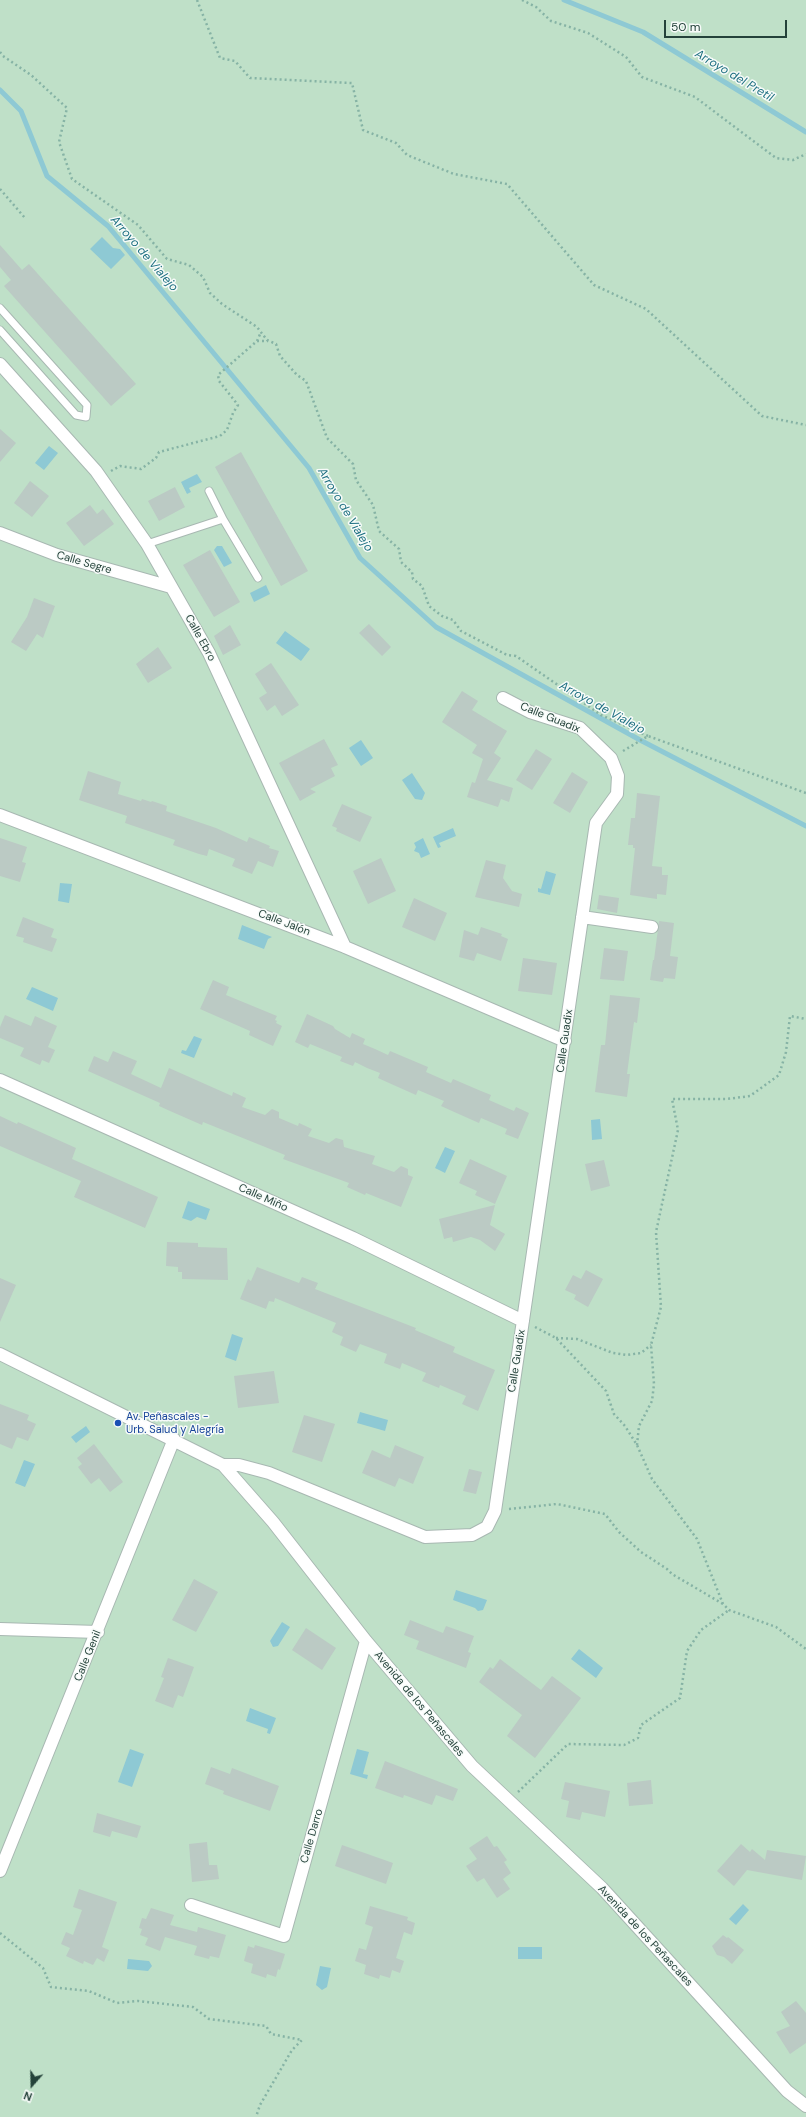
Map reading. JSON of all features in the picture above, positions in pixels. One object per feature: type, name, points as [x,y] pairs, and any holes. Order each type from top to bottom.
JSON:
[{"type":"street","name":"Calle Ebro","points":[[0,364],[101,478],[147,544],[170,587],[209,652],[345,947]]},
{"type":"street","name":"Calle Segre","points":[[0,534],[57,555],[170,587]]},
{"type":"street","name":"Calle Guadix","points":[[223,1465],[239,1465],[269,1473],[424,1537],[472,1535],[487,1527],[495,1511],[596,823],[617,794],[618,776],[611,758],[580,728],[530,712],[503,698]]},
{"type":"street","name":"Calle Jalón","points":[[0,815],[345,947],[565,1041]]},
{"type":"street","points":[[582,917],[652,927]]},
{"type":"street","name":"Calle Miño","points":[[0,1080],[353,1238],[523,1321]]},
{"type":"street","name":"Avenida de los Peñascales","points":[[0,1354],[174,1439],[223,1465],[273,1522],[366,1641],[472,1766],[602,1888],[787,2091],[806,2106]]},
{"type":"street","name":"Calle Genil","points":[[0,1871],[98,1632],[174,1439]]},
{"type":"street","points":[[0,1629],[98,1632]]},
{"type":"street","name":"Calle Darro","points":[[191,1905],[284,1936],[366,1641]]},
{"type":"lane","points":[[0,308],[87,405],[86,417],[76,415],[0,330]]},
{"type":"lane","points":[[208,491],[258,578]]},
{"type":"lane","points":[[147,544],[223,519]]},
{"type":"path","points":[[197,0],[208,32],[220,58],[235,61],[250,78],[352,83],[363,130],[396,142],[407,155],[454,174],[507,184],[594,285],[646,310],[762,416],[806,425]]},
{"type":"path","points":[[522,0],[536,7],[551,21],[588,33],[626,57],[642,77],[695,97],[776,158],[793,160],[806,154]]},
{"type":"path","points":[[0,52],[3,56],[31,75],[67,108],[59,142],[72,179],[138,225],[167,259],[189,265],[203,277],[210,293],[222,304],[257,326],[268,341]]},
{"type":"path","points":[[0,189],[25,218]]},
{"type":"path","points":[[101,478],[120,466],[141,469],[156,458],[159,452],[220,436],[227,430],[233,413],[238,405],[219,381],[218,375],[257,341],[261,332]]},
{"type":"path","points":[[257,341],[268,341],[276,344],[280,356],[297,375],[306,381],[327,438],[353,464],[356,480],[373,505],[379,531],[399,549],[401,562],[412,572],[413,579],[422,586],[429,606],[442,616],[453,620],[461,631],[507,655],[516,656],[601,715],[648,736],[806,793]]},
{"type":"path","points":[[611,758],[648,736]]},
{"type":"path","points":[[637,1445],[639,1426],[652,1402],[654,1384],[651,1345],[661,1307],[656,1232],[678,1130],[672,1099],[727,1099],[750,1096],[779,1075],[786,1052],[790,1016],[806,1019]]},
{"type":"path","points":[[523,1321],[556,1338],[606,1391],[614,1414],[625,1426],[637,1445],[652,1479],[697,1539],[723,1604]]},
{"type":"path","points":[[556,1338],[577,1339],[613,1353],[628,1355],[641,1353],[651,1345]]},
{"type":"path","points":[[495,1511],[557,1504],[605,1514],[619,1532],[641,1552],[667,1568],[672,1574],[723,1604],[729,1610],[776,1627],[806,1649]]},
{"type":"path","points":[[509,1801],[568,1744],[624,1745],[638,1738],[641,1725],[680,1698],[687,1651],[701,1630],[729,1610]]},
{"type":"path","points":[[0,1933],[43,1968],[51,1987],[89,1991],[117,2003],[138,2002],[193,2007],[209,2019],[266,2026],[272,2034],[302,2040],[292,2050],[260,2105],[256,2117]]},
{"type":"green space","points":[[0,0],[806,0],[806,2117],[0,2117]]},
{"type":"water","points":[[102,237],[113,248],[120,249],[125,255],[111,269],[90,249]]},
{"type":"water","points":[[49,446],[58,453],[44,470],[35,463]]},
{"type":"water","points":[[197,474],[202,482],[189,488],[191,492],[187,494],[181,482]]},
{"type":"water","points":[[217,546],[222,546],[232,563],[224,567],[214,550]]},
{"type":"water","points":[[266,585],[270,594],[254,602],[250,593]]},
{"type":"water","points":[[285,631],[310,649],[301,661],[276,643]]},
{"type":"water","points":[[361,740],[373,758],[361,766],[349,748]]},
{"type":"water","points":[[412,773],[425,793],[422,800],[415,799],[402,780]]},
{"type":"water","points":[[453,828],[456,836],[439,843],[441,847],[438,848],[433,837]]},
{"type":"water","points":[[423,838],[430,854],[421,858],[419,853],[414,851],[416,847],[414,843]]},
{"type":"water","points":[[546,871],[556,874],[550,895],[538,892],[538,888],[541,889]]},
{"type":"water","points":[[60,883],[72,884],[69,903],[58,901]]},
{"type":"water","points":[[242,925],[272,937],[268,939],[264,949],[238,939]]},
{"type":"water","points":[[32,987],[58,998],[53,1011],[26,999]]},
{"type":"water","points":[[194,1036],[202,1039],[194,1058],[181,1053],[182,1050],[186,1051]]},
{"type":"water","points":[[600,1119],[602,1139],[592,1140],[591,1120]]},
{"type":"water","points":[[445,1147],[455,1151],[445,1173],[435,1168]]},
{"type":"water","points":[[188,1201],[210,1209],[206,1220],[197,1217],[191,1221],[182,1218]]},
{"type":"water","points":[[232,1334],[243,1338],[236,1361],[225,1357]]},
{"type":"water","points":[[360,1412],[388,1420],[385,1431],[357,1423]]},
{"type":"water","points":[[86,1426],[90,1432],[76,1443],[71,1437]]},
{"type":"water","points":[[24,1460],[35,1464],[25,1487],[15,1483]]},
{"type":"water","points":[[456,1590],[487,1600],[483,1610],[478,1611],[475,1608],[453,1600]]},
{"type":"water","points":[[282,1622],[290,1627],[278,1646],[273,1647],[270,1641]]},
{"type":"water","points":[[579,1649],[603,1668],[596,1678],[571,1659]]},
{"type":"water","points":[[250,1708],[276,1718],[270,1734],[267,1733],[268,1729],[246,1721]]},
{"type":"water","points":[[130,1749],[144,1754],[132,1787],[118,1782]]},
{"type":"water","points":[[357,1749],[369,1752],[363,1774],[368,1775],[367,1779],[350,1774]]},
{"type":"water","points":[[743,1904],[749,1910],[736,1925],[729,1919]]},
{"type":"water","points":[[518,1947],[542,1947],[542,1959],[518,1959]]},
{"type":"water","points":[[128,1959],[149,1961],[152,1966],[148,1971],[127,1969]]},
{"type":"water","points":[[320,1966],[331,1968],[327,1987],[322,1990],[316,1985]]},
{"type":"building","points":[[0,245],[22,270],[29,264],[136,384],[111,406],[4,286],[11,280],[0,267]]},
{"type":"building","points":[[0,429],[16,443],[0,462]]},
{"type":"building","points":[[241,452],[308,571],[281,586],[215,467]]},
{"type":"building","points":[[30,481],[49,496],[32,517],[14,503]]},
{"type":"building","points":[[175,487],[185,507],[159,521],[148,501]]},
{"type":"building","points":[[90,505],[97,514],[103,509],[114,524],[84,546],[66,523]]},
{"type":"building","points":[[210,550],[240,602],[214,617],[183,565]]},
{"type":"building","points":[[34,598],[55,606],[43,638],[37,634],[26,651],[11,642],[27,617]]},
{"type":"building","points":[[369,624],[391,647],[382,656],[359,633]]},
{"type":"building","points":[[230,625],[241,645],[223,655],[214,636]]},
{"type":"building","points":[[158,647],[172,668],[148,683],[136,664]]},
{"type":"building","points":[[271,663],[299,705],[282,716],[275,705],[267,711],[259,698],[267,693],[255,674]]},
{"type":"building","points":[[462,691],[478,701],[472,710],[507,731],[494,753],[501,758],[487,780],[513,788],[509,802],[501,799],[498,807],[467,797],[472,782],[475,783],[483,759],[472,753],[477,745],[442,722]]},
{"type":"building","points":[[324,739],[338,765],[331,768],[335,776],[310,789],[316,792],[300,801],[279,763]]},
{"type":"building","points":[[536,749],[552,759],[532,790],[516,780]]},
{"type":"building","points":[[88,771],[121,782],[118,794],[141,801],[142,799],[167,806],[166,811],[216,828],[247,842],[249,837],[270,846],[269,848],[279,851],[273,867],[258,861],[252,874],[232,866],[235,859],[209,849],[207,856],[173,845],[175,840],[125,823],[127,816],[79,800]]},
{"type":"building","points":[[572,772],[588,782],[570,813],[553,803]]},
{"type":"building","points":[[637,793],[660,796],[652,866],[662,867],[662,875],[668,875],[666,895],[657,894],[657,899],[630,895],[635,848],[633,848],[633,845],[628,845],[631,818],[635,818]]},
{"type":"building","points":[[342,804],[372,817],[360,842],[336,831],[337,828],[332,826]]},
{"type":"building","points":[[0,838],[27,847],[22,862],[26,863],[20,882],[0,876]]},
{"type":"building","points":[[381,858],[396,891],[368,904],[353,871]]},
{"type":"building","points":[[486,860],[506,865],[503,878],[512,891],[522,894],[519,907],[475,897]]},
{"type":"building","points":[[599,895],[619,898],[617,913],[597,909]]},
{"type":"building","points":[[414,898],[447,913],[435,941],[402,927]]},
{"type":"building","points":[[23,917],[54,929],[51,937],[57,939],[52,952],[23,942],[24,938],[16,936]]},
{"type":"building","points":[[659,921],[674,923],[670,956],[678,957],[675,979],[664,978],[663,982],[650,980]]},
{"type":"building","points":[[481,927],[502,934],[501,936],[508,939],[501,961],[477,953],[474,961],[459,957],[464,930],[478,935]]},
{"type":"building","points":[[604,948],[628,951],[624,981],[600,979]]},
{"type":"building","points":[[523,958],[557,963],[552,995],[518,991]]},
{"type":"building","points":[[213,980],[229,987],[226,995],[277,1016],[275,1020],[277,1021],[276,1023],[282,1026],[273,1046],[249,1035],[250,1031],[200,1009]]},
{"type":"building","points":[[610,995],[640,998],[637,1023],[634,1022],[627,1074],[630,1074],[627,1097],[595,1092],[601,1045],[605,1045]]},
{"type":"building","points":[[307,1014],[333,1026],[335,1029],[350,1038],[352,1033],[365,1039],[363,1044],[388,1055],[390,1051],[428,1067],[426,1072],[451,1083],[453,1079],[491,1095],[489,1100],[514,1111],[516,1107],[529,1113],[518,1139],[505,1134],[507,1129],[481,1118],[479,1123],[441,1106],[444,1101],[418,1090],[416,1095],[378,1078],[380,1073],[355,1062],[353,1066],[340,1061],[342,1057],[310,1044],[308,1048],[295,1042]]},
{"type":"building","points":[[5,1015],[31,1026],[35,1016],[57,1026],[48,1047],[55,1050],[49,1063],[42,1060],[40,1065],[20,1056],[24,1048],[0,1038],[0,1027]]},
{"type":"building","points":[[113,1051],[137,1061],[131,1074],[161,1088],[169,1068],[232,1096],[233,1092],[246,1098],[242,1107],[265,1115],[272,1109],[279,1112],[279,1118],[298,1126],[299,1123],[312,1129],[308,1136],[329,1143],[336,1138],[343,1140],[344,1147],[375,1156],[372,1164],[394,1172],[401,1166],[408,1169],[408,1175],[413,1177],[401,1207],[366,1193],[365,1195],[347,1187],[349,1183],[283,1159],[285,1155],[203,1122],[202,1125],[159,1106],[160,1103],[88,1071],[94,1056],[108,1062]]},
{"type":"building","points":[[0,1116],[17,1124],[18,1122],[76,1148],[72,1159],[158,1197],[145,1228],[74,1197],[81,1181],[0,1146]]},
{"type":"building","points":[[470,1159],[507,1176],[495,1204],[475,1195],[477,1191],[459,1183]]},
{"type":"building","points":[[604,1160],[610,1186],[591,1191],[585,1164]]},
{"type":"building","points":[[495,1205],[490,1225],[505,1234],[495,1251],[480,1240],[471,1237],[453,1242],[452,1237],[444,1239],[439,1219]]},
{"type":"building","points":[[167,1242],[198,1243],[198,1247],[227,1248],[228,1280],[182,1279],[182,1272],[178,1272],[178,1267],[166,1266]]},
{"type":"building","points":[[257,1267],[299,1283],[302,1277],[318,1283],[315,1289],[416,1328],[415,1330],[455,1347],[453,1352],[495,1370],[478,1411],[462,1404],[466,1396],[440,1385],[439,1388],[422,1381],[426,1373],[402,1363],[400,1369],[384,1363],[387,1354],[360,1344],[356,1352],[340,1345],[343,1337],[332,1332],[336,1323],[275,1298],[274,1302],[269,1301],[266,1309],[240,1299],[248,1279],[251,1281]]},
{"type":"building","points":[[586,1270],[603,1279],[588,1307],[574,1299],[576,1295],[565,1290],[573,1275],[581,1279]]},
{"type":"building","points":[[0,1278],[16,1285],[0,1322]]},
{"type":"building","points":[[274,1371],[279,1403],[238,1408],[234,1376]]},
{"type":"building","points":[[0,1404],[29,1415],[27,1420],[36,1424],[28,1441],[17,1437],[12,1449],[0,1444]]},
{"type":"building","points":[[304,1415],[335,1424],[322,1462],[292,1452]]},
{"type":"building","points":[[94,1444],[123,1482],[110,1492],[99,1478],[91,1484],[78,1467],[82,1464],[77,1458]]},
{"type":"building","points":[[395,1445],[424,1457],[413,1484],[399,1478],[395,1487],[362,1473],[372,1450],[390,1458]]},
{"type":"building","points":[[469,1469],[482,1472],[476,1494],[463,1491]]},
{"type":"building","points":[[194,1579],[218,1592],[196,1632],[172,1620]]},
{"type":"building","points":[[410,1620],[443,1633],[446,1626],[474,1636],[468,1652],[471,1653],[466,1668],[416,1649],[419,1641],[404,1635]]},
{"type":"building","points":[[306,1628],[336,1648],[322,1670],[292,1650]]},
{"type":"building","points":[[168,1658],[194,1667],[183,1697],[178,1695],[173,1708],[155,1701],[164,1678],[161,1677]]},
{"type":"building","points":[[500,1659],[541,1690],[552,1676],[581,1698],[535,1758],[507,1736],[522,1715],[479,1682],[490,1667],[493,1669]]},
{"type":"building","points":[[385,1761],[458,1789],[453,1801],[436,1795],[432,1805],[404,1795],[403,1798],[375,1788]]},
{"type":"building","points":[[211,1767],[230,1774],[232,1768],[279,1786],[270,1811],[223,1794],[224,1791],[205,1784]]},
{"type":"building","points":[[651,1780],[653,1804],[629,1806],[627,1783]]},
{"type":"building","points":[[565,1782],[610,1791],[605,1817],[582,1812],[580,1820],[566,1817],[569,1801],[561,1799]]},
{"type":"building","points":[[97,1813],[141,1826],[137,1838],[112,1831],[110,1837],[93,1832]]},
{"type":"building","points":[[487,1836],[494,1847],[497,1846],[507,1860],[504,1862],[511,1873],[503,1879],[510,1889],[497,1898],[484,1878],[477,1882],[466,1866],[477,1859],[469,1848]]},
{"type":"building","points":[[207,1842],[209,1865],[217,1865],[219,1879],[192,1882],[189,1844]]},
{"type":"building","points":[[741,1844],[750,1852],[752,1849],[765,1860],[767,1850],[806,1856],[802,1880],[747,1870],[734,1886],[717,1871]]},
{"type":"building","points":[[342,1845],[393,1863],[386,1884],[335,1866]]},
{"type":"building","points":[[79,1889],[117,1902],[102,1947],[109,1950],[104,1962],[97,1958],[93,1965],[84,1961],[83,1964],[66,1956],[70,1948],[61,1944],[66,1932],[73,1935],[82,1910],[73,1907]]},
{"type":"building","points":[[370,1906],[408,1917],[407,1920],[415,1923],[412,1935],[404,1932],[396,1958],[404,1961],[400,1973],[392,1970],[390,1978],[380,1975],[379,1979],[364,1974],[366,1965],[355,1961],[359,1948],[366,1950],[373,1927],[365,1924]]},
{"type":"building","points":[[151,1908],[174,1915],[170,1925],[197,1932],[198,1927],[226,1935],[219,1958],[210,1956],[209,1959],[194,1955],[197,1946],[165,1937],[160,1951],[145,1945],[148,1938],[140,1935],[142,1929],[139,1928],[142,1918],[146,1919]]},
{"type":"building","points":[[723,1935],[727,1938],[728,1937],[744,1950],[732,1964],[724,1957],[717,1955],[712,1946]]},
{"type":"building","points":[[255,1945],[285,1954],[276,1977],[267,1974],[266,1978],[251,1973],[253,1964],[244,1961],[248,1946],[254,1948]]},
{"type":"building","points":[[796,2001],[806,2013],[806,2043],[790,2054],[776,2032],[790,2026],[781,2012]]},
{"type":"waterway","name":"Arroyo del Pretil","points":[[564,0],[643,32],[806,132]]},
{"type":"waterway","name":"Arroyo de Vialejo","points":[[0,90],[21,111],[47,176],[108,226],[309,468],[360,558],[436,627],[640,740],[806,826]]},
{"type":"place","name":"Av. Peñascales - Urb. Salud y Alegría","points":[[118,1423]]}]
